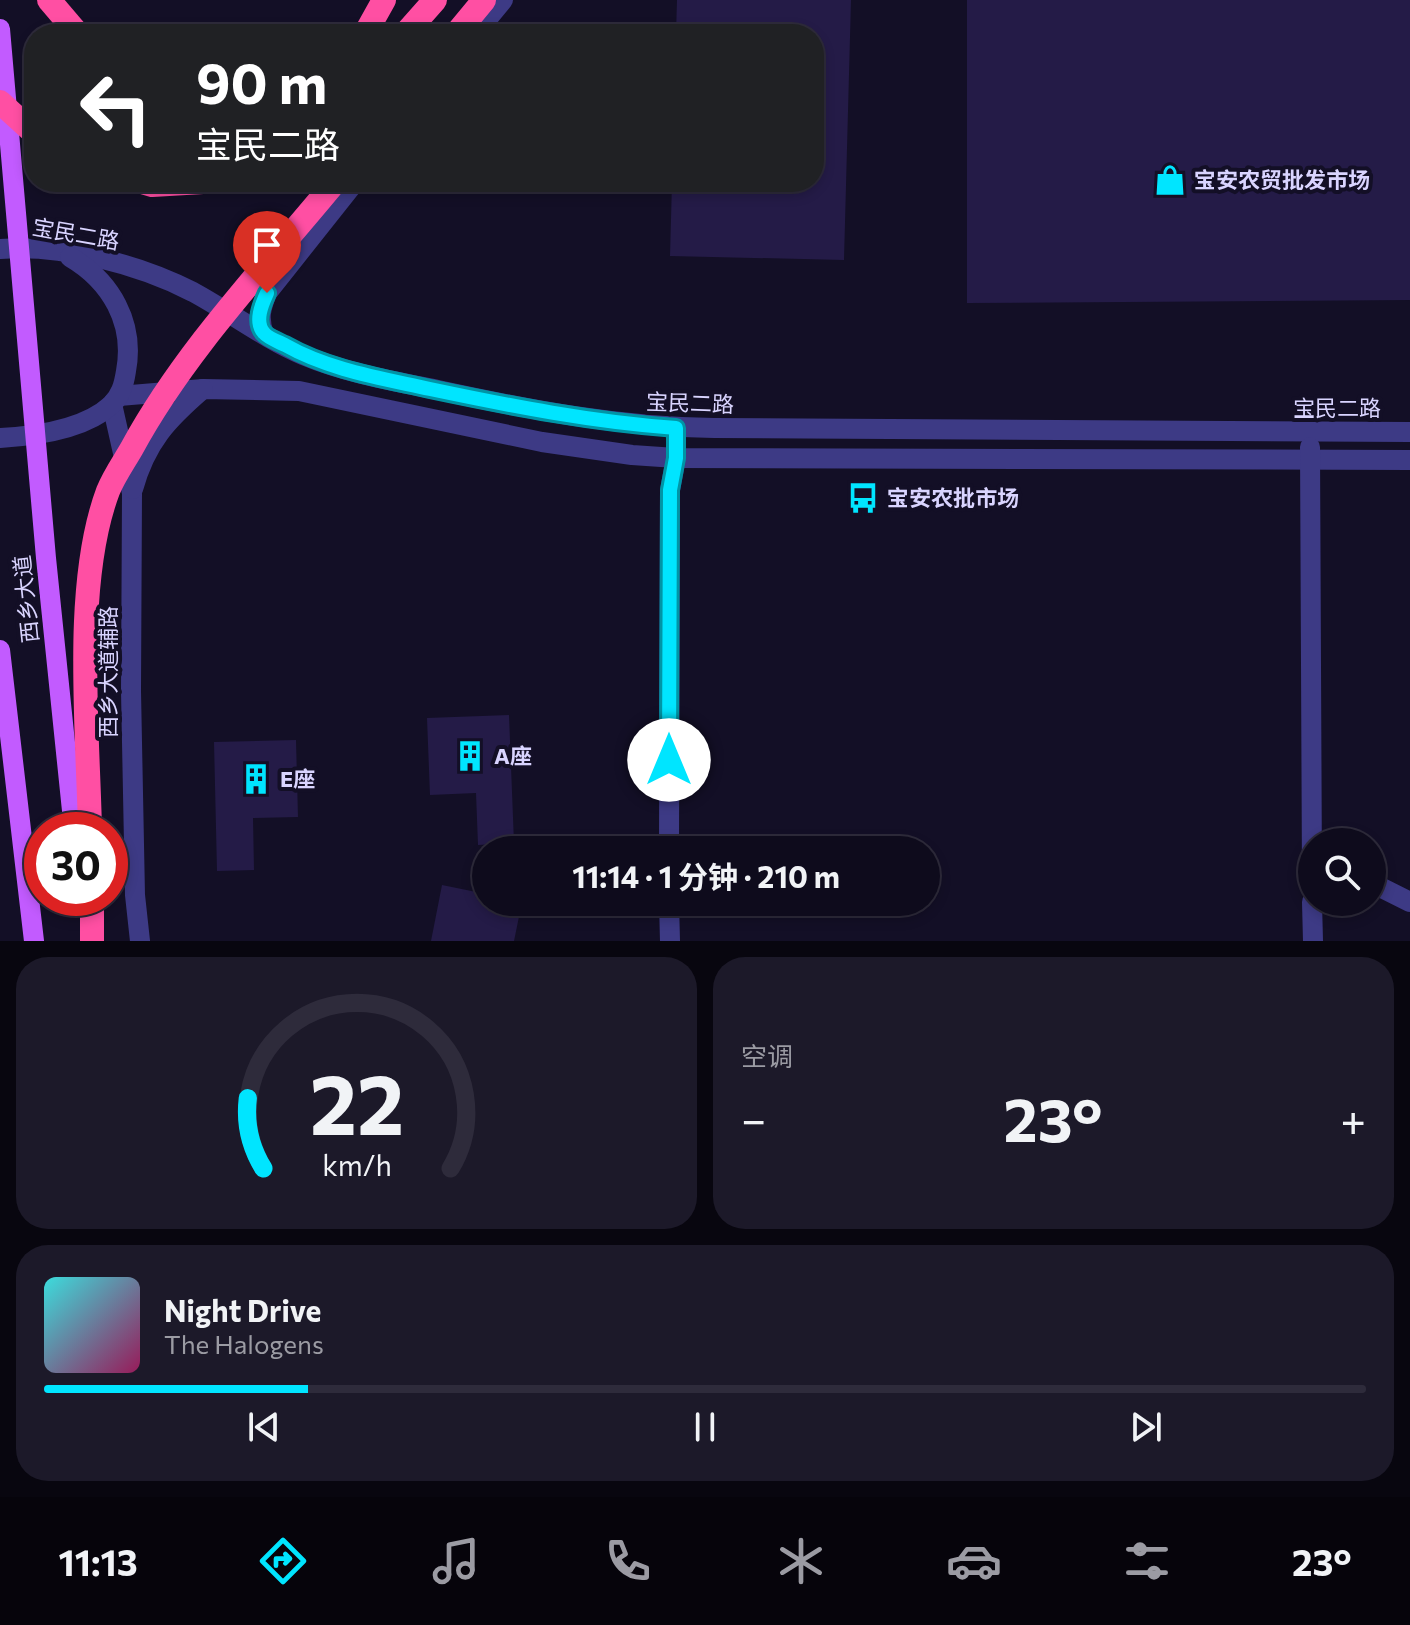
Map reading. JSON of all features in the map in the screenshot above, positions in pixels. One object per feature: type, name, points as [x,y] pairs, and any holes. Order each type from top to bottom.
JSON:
[{"type":"highway","points":[[49,0],[69,24]]},
{"type":"highway","points":[[371,24],[384,0]]},
{"type":"highway","points":[[414,24],[435,0]]},
{"type":"highway","points":[[464,24],[484,0]]},
{"type":"highway","points":[[0,102],[24,124]]},
{"type":"highway","points":[[90,812],[87,656],[90,565],[108,491],[145,424],[189,360],[327,192]]},
{"type":"highway","points":[[92,916],[92,941]]},
{"type":"main road","name":"西乡大道","points":[[0,29],[46,558],[72,812]]},
{"type":"main road","name":"西乡大道","points":[[0,650],[34,941]]},
{"type":"main road","points":[[83,916],[86,941]]},
{"type":"street","points":[[483,24],[503,0]]},
{"type":"street","points":[[264,334],[260,323],[261,308],[267,293],[347,192]]},
{"type":"street","name":"宝民二路","points":[[0,249],[32,246],[52,249],[145,272],[190,291],[302,355],[365,375],[575,417],[676,428],[1410,432]]},
{"type":"street","name":"西乡大道辅路","points":[[52,249],[73,258],[107,288],[125,323],[128,361],[116,400],[132,493],[131,691],[135,895],[140,941]]},
{"type":"street","points":[[132,493],[145,452],[156,435],[203,389]]},
{"type":"street","points":[[0,438],[20,437],[75,424],[98,415],[116,400],[203,389],[299,391],[542,442],[676,458],[1410,460]]},
{"type":"street","points":[[669,836],[670,490],[676,458],[676,428]]},
{"type":"street","points":[[1309,431],[1312,828]]},
{"type":"street","points":[[1386,890],[1410,902]]},
{"type":"street","points":[[669,916],[670,941]]},
{"type":"street","points":[[1312,916],[1313,941]]},
{"type":"building","points":[[677,0],[851,0],[844,260],[670,256],[672,192],[824,192],[824,24],[676,24]]},
{"type":"building","name":"宝安农贸批发市场","points":[[967,0],[1410,0],[1410,300],[967,303]]},
{"type":"building","name":"A座","points":[[509,715],[514,836],[478,836],[476,793],[430,795],[427,718]]},
{"type":"building","name":"E座","points":[[296,740],[298,817],[253,818],[254,870],[217,871],[214,742]]},
{"type":"building","points":[[442,885],[472,891],[472,916],[519,916],[514,941],[431,941]]},
{"type":"place","name":"宝安农贸批发市场","points":[[1170,180]]},
{"type":"place","name":"宝安农批市场","points":[[863,498]]},
{"type":"place","name":"A座","points":[[470,756]]},
{"type":"place","name":"E座","points":[[256,779]]},
{"type":"route","points":[[267,293],[261,308],[260,323],[264,334],[302,355],[365,375],[506,405],[630,425],[676,428],[676,458],[670,490],[669,760]]}]
